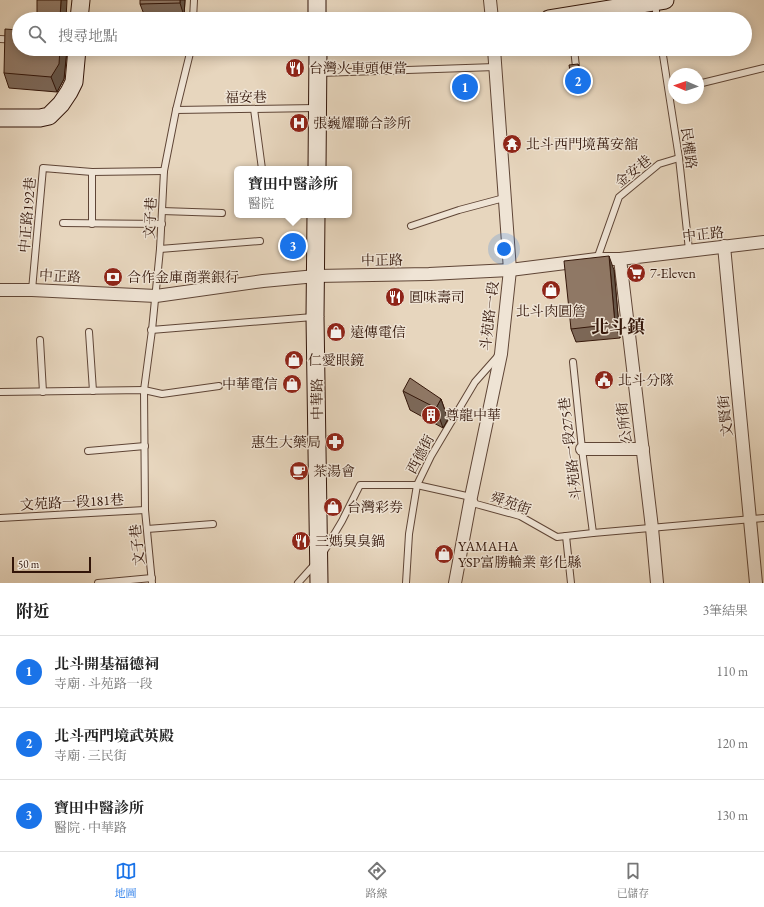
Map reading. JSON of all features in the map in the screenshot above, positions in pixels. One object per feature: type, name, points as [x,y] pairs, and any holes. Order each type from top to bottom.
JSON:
[{"type":"main road","points":[[79,12],[80,0]]},
{"type":"main road","points":[[317,0],[317,12]]},
{"type":"main road","points":[[598,12],[658,1]]},
{"type":"main road","points":[[0,118],[40,118],[49,116],[61,104],[74,82],[76,56]]},
{"type":"main road","points":[[317,166],[318,56]]},
{"type":"main road","name":"中華路","points":[[316,218],[319,583]]},
{"type":"street","points":[[490,0],[491,12]]},
{"type":"street","name":"斗苑路一段","points":[[455,583],[500,354],[510,270],[494,56]]},
{"type":"street","name":"中正路","points":[[0,290],[32,290],[156,296],[263,281],[316,276],[428,274],[510,270],[764,242]]},
{"type":"street","name":"文賢街","points":[[724,246],[756,583]]},
{"type":"street","name":"公所街","points":[[620,259],[643,449],[657,583]]},
{"type":"street","points":[[582,449],[643,449]]},
{"type":"lane","points":[[193,12],[194,0]]},
{"type":"lane","points":[[657,12],[658,1]]},
{"type":"lane","points":[[0,39],[12,40]]},
{"type":"lane","name":"文子巷","points":[[98,583],[152,581],[145,510],[144,390],[156,296],[162,224],[164,171],[176,110],[189,56]]},
{"type":"lane","points":[[575,56],[576,67]]},
{"type":"lane","name":"民權路","points":[[664,56],[668,77]]},
{"type":"lane","points":[[318,73],[495,67]]},
{"type":"lane","points":[[704,83],[764,68]]},
{"type":"lane","name":"民權路","points":[[673,104],[689,250]]},
{"type":"lane","name":"福安巷","points":[[176,110],[318,108]]},
{"type":"lane","points":[[254,109],[262,166]]},
{"type":"lane","name":"金安巷","points":[[597,260],[619,196],[659,164],[679,158]]},
{"type":"lane","name":"中正路192巷","points":[[32,290],[43,168],[92,172],[164,171]]},
{"type":"lane","points":[[92,172],[92,224]]},
{"type":"lane","points":[[411,226],[458,210],[504,198]]},
{"type":"lane","points":[[162,211],[222,213]]},
{"type":"lane","points":[[63,223],[162,224]]},
{"type":"lane","points":[[160,249],[260,241]]},
{"type":"lane","points":[[152,330],[316,317]]},
{"type":"lane","points":[[90,332],[92,391]]},
{"type":"lane","points":[[40,340],[43,392]]},
{"type":"lane","name":"西德街","points":[[406,583],[409,534],[417,485],[431,456],[475,382],[500,354]]},
{"type":"lane","name":"斗苑路一段275巷","points":[[573,362],[592,533]]},
{"type":"lane","points":[[0,392],[144,390],[162,394],[219,386]]},
{"type":"lane","points":[[88,451],[145,446]]},
{"type":"lane","name":"舜苑街","points":[[319,560],[342,521],[360,485],[417,485],[471,497],[476,504],[520,516],[557,537],[764,518]]},
{"type":"lane","name":"文苑路一段181巷","points":[[0,518],[145,510]]},
{"type":"lane","points":[[147,529],[214,524]]},
{"type":"lane","points":[[566,536],[571,583]]},
{"type":"lane","points":[[298,583],[319,560]]},
{"type":"building","points":[[37,0],[61,0],[60,12],[37,12]]},
{"type":"building","points":[[140,0],[180,0],[180,3],[140,4]]},
{"type":"building","points":[[5,29],[12,30],[12,56],[60,56],[59,64],[51,77],[4,73]]},
{"type":"building","points":[[578,64],[581,82],[572,83],[569,65]]},
{"type":"building","points":[[609,256],[615,324],[571,329],[564,261]]},
{"type":"building","points":[[410,378],[441,399],[436,408],[403,391]]},
{"type":"place","name":"台灣火車頭便當","points":[[295,68]]},
{"type":"place","name":"北斗西門境武英殿","points":[[578,81]]},
{"type":"place","name":"北斗開基福德祠","points":[[465,87]]},
{"type":"place","name":"張巍耀聯合診所","points":[[299,123]]},
{"type":"place","name":"北斗西門境萬安舘","points":[[512,144]]},
{"type":"place","name":"寶田中醫診所","points":[[293,246]]},
{"type":"place","name":"7-Eleven","points":[[636,273]]},
{"type":"place","name":"合作金庫商業銀行","points":[[113,277]]},
{"type":"place","name":"北斗肉圓詹","points":[[551,290]]},
{"type":"place","name":"圓味壽司","points":[[395,297]]},
{"type":"place","name":"遠傳電信","points":[[336,332]]},
{"type":"place","name":"仁愛眼鏡","points":[[294,360]]},
{"type":"place","name":"北斗分隊","points":[[604,380]]},
{"type":"place","name":"中華電信","points":[[292,384]]},
{"type":"place","name":"尊龍中華","points":[[431,415]]},
{"type":"place","name":"惠生大藥局","points":[[335,442]]},
{"type":"place","name":"茶湯會","points":[[299,471]]},
{"type":"place","name":"台灣彩券","points":[[333,507]]},
{"type":"place","name":"三媽臭臭鍋","points":[[301,541]]},
{"type":"place","name":"YAMAHA YSP富勝輪業 彰化縣","points":[[444,554]]},
{"type":"district","name":"北斗鎮","points":[[618,326]]}]
